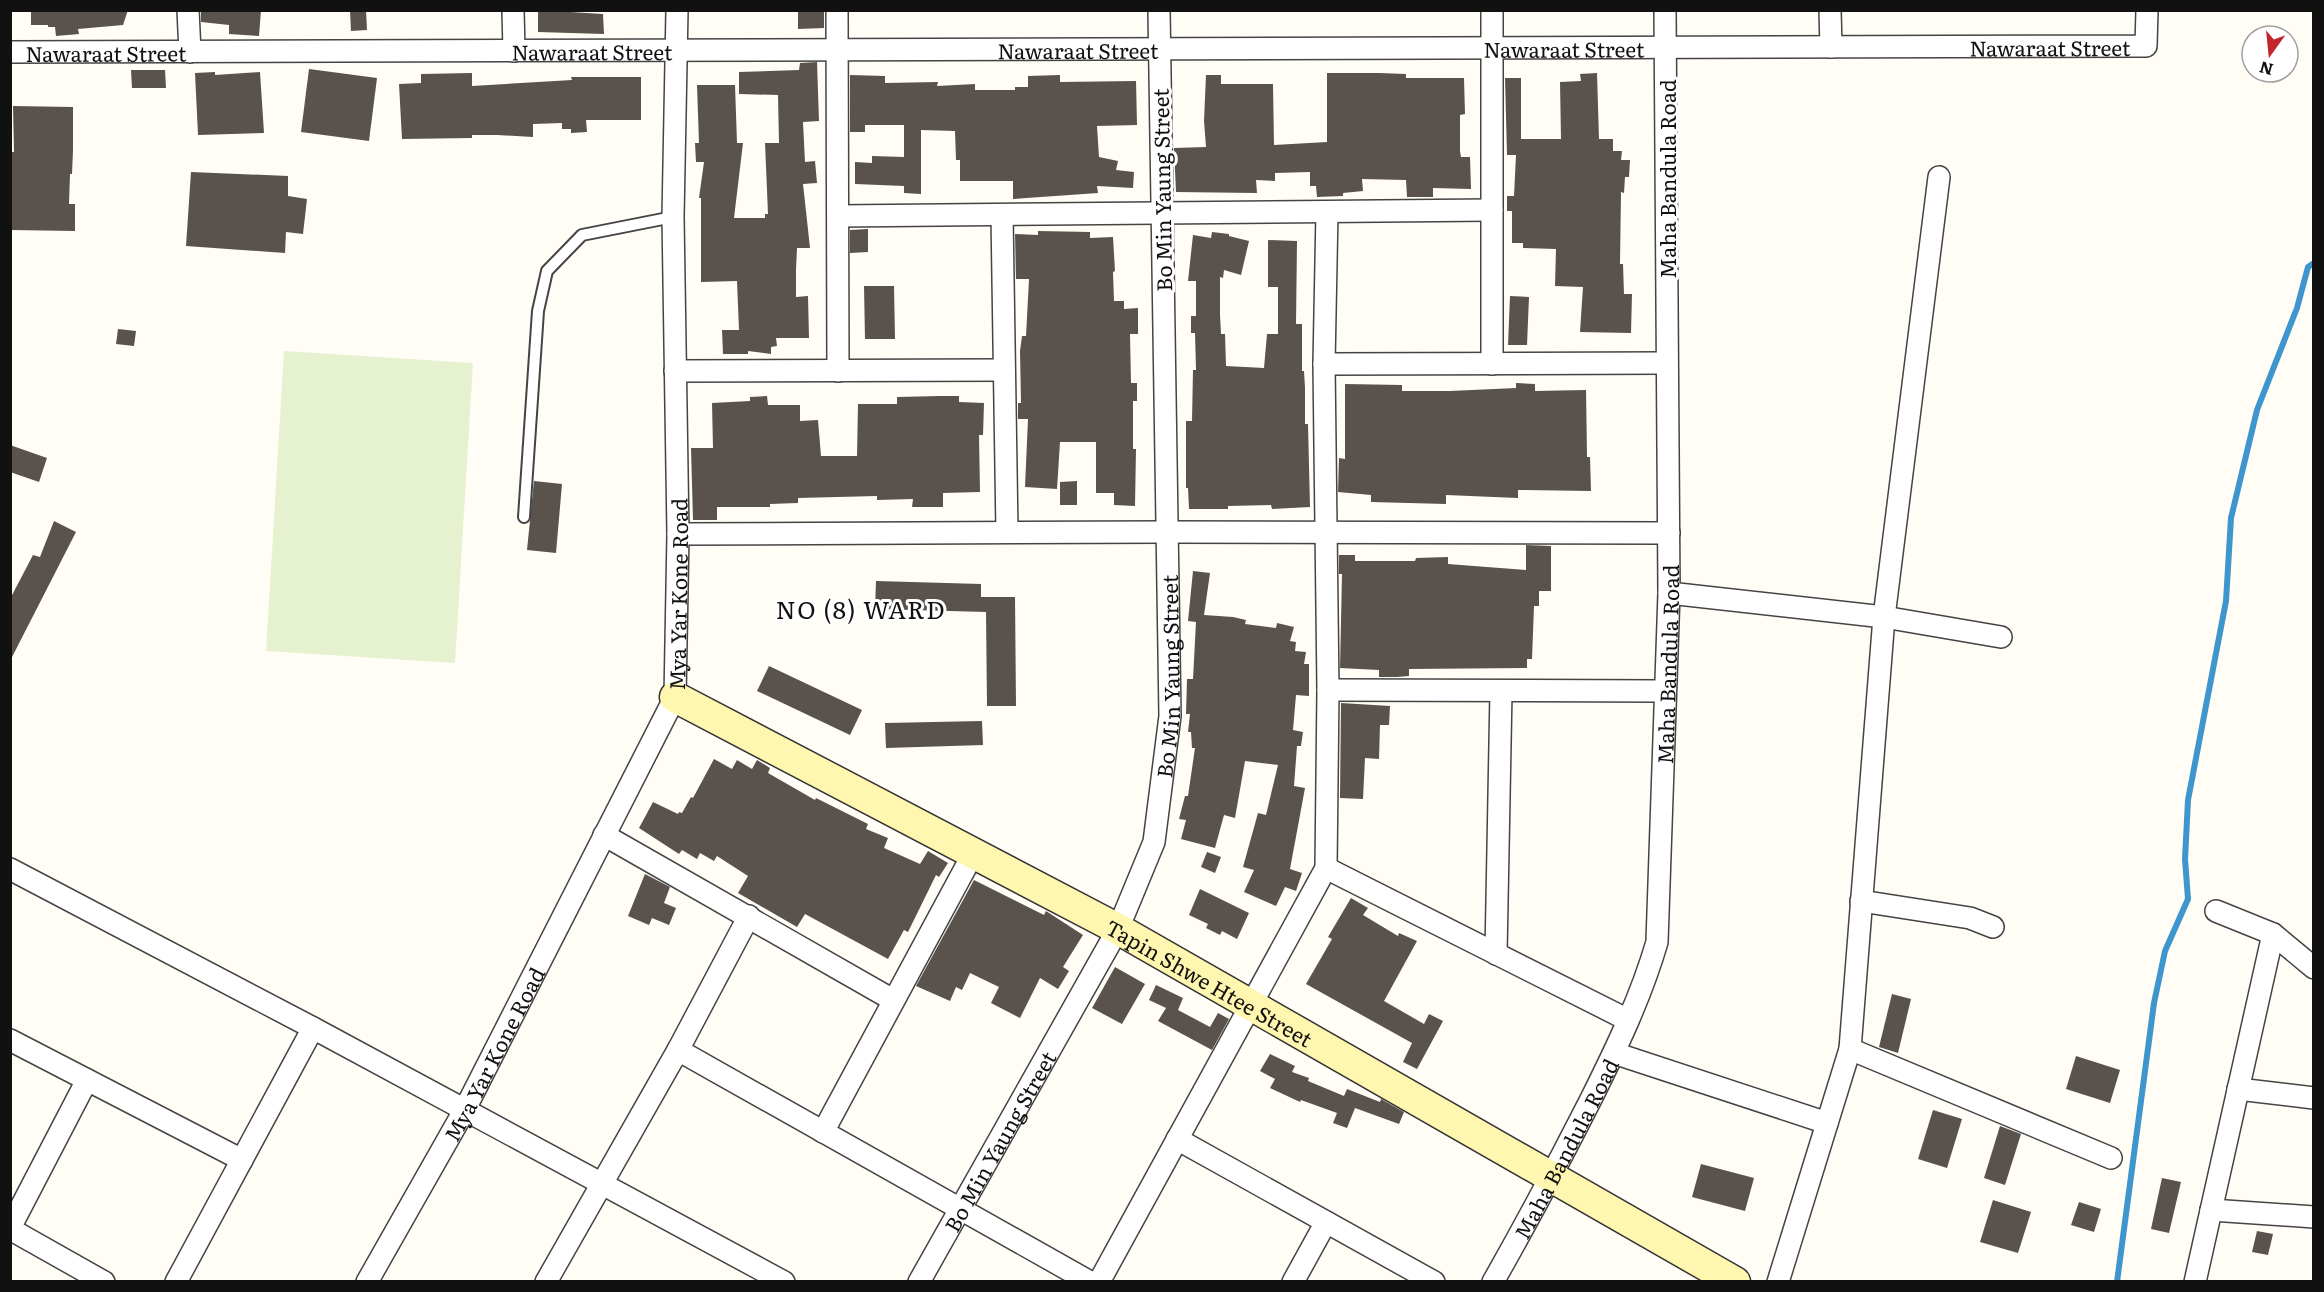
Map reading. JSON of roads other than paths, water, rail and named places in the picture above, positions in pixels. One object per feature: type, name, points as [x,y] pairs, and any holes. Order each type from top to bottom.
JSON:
[{"type":"street","points":[[188,10],[190,52]]},
{"type":"street","points":[[513,10],[514,51]]},
{"type":"street","name":"Mya Yar Kone Road","points":[[367,1281],[464,1112],[675,697],[678,534],[673,217],[677,10]]},
{"type":"street","points":[[837,10],[838,371]]},
{"type":"street","name":"Bo Min Yaung Street","points":[[919,1281],[1118,929],[1154,842],[1170,716],[1159,10]]},
{"type":"street","points":[[1492,10],[1492,364]]},
{"type":"street","name":"Maha Bandula Road","points":[[1493,1281],[1552,1177],[1614,1053],[1645,983],[1657,942],[1669,593],[1665,10]]},
{"type":"street","points":[[1830,10],[1831,47]]},
{"type":"street","name":"Nawaraat Street","points":[[10,52],[2146,46],[2147,10]]},
{"type":"street","points":[[1779,1281],[1850,1049],[1884,617],[1939,177]]},
{"type":"street","points":[[837,216],[1492,210]]},
{"type":"street","points":[[1099,1281],[1326,868],[1328,690],[1324,364],[1328,212]]},
{"type":"street","points":[[1002,215],[1007,532]]},
{"type":"street","points":[[1324,364],[1667,363]]},
{"type":"street","points":[[675,371],[1004,370]]},
{"type":"street","points":[[678,534],[1668,533]]},
{"type":"street","points":[[1669,593],[1884,617],[2001,637]]},
{"type":"street","points":[[1328,690],[1665,691]]},
{"type":"street","points":[[1496,954],[1501,690]]},
{"type":"street","name":"Tapin Shwe Htee Street","points":[[675,697],[1118,929],[1735,1281]]},
{"type":"street","points":[[604,835],[893,1000]]},
{"type":"street","points":[[823,1131],[974,852]]},
{"type":"street","points":[[1326,868],[1628,1020]]},
{"type":"street","points":[[10,869],[313,1028],[464,1112],[601,1182],[784,1281]]},
{"type":"street","points":[[1862,901],[1970,918],[1993,927]]},
{"type":"street","points":[[2216,911],[2273,934],[2313,968]]},
{"type":"street","points":[[546,1281],[678,1050],[749,916]]},
{"type":"street","points":[[2194,1281],[2273,934]]},
{"type":"street","points":[[176,1281],[313,1028]]},
{"type":"street","points":[[10,1040],[242,1160]]},
{"type":"street","points":[[1850,1049],[2111,1158]]},
{"type":"street","points":[[678,1050],[1090,1281]]},
{"type":"street","points":[[1614,1053],[1827,1123]]},
{"type":"street","points":[[87,1080],[10,1228],[104,1281]]},
{"type":"street","points":[[2238,1089],[2313,1098]]},
{"type":"street","points":[[1177,1139],[1434,1281]]},
{"type":"street","points":[[2211,1210],[2313,1217]]},
{"type":"street","points":[[1293,1281],[1326,1222]]},
{"type":"lane","points":[[524,517],[538,311],[548,271],[582,235],[673,217]]},
{"type":"waterway","points":[[2117,1282],[2154,1003],[2165,951],[2188,899],[2185,859],[2188,800],[2226,601],[2231,518],[2257,410],[2297,308],[2308,267],[2314,263]]},
{"type":"district","name":"NO (8) WARD","points":[[861,608]]}]
